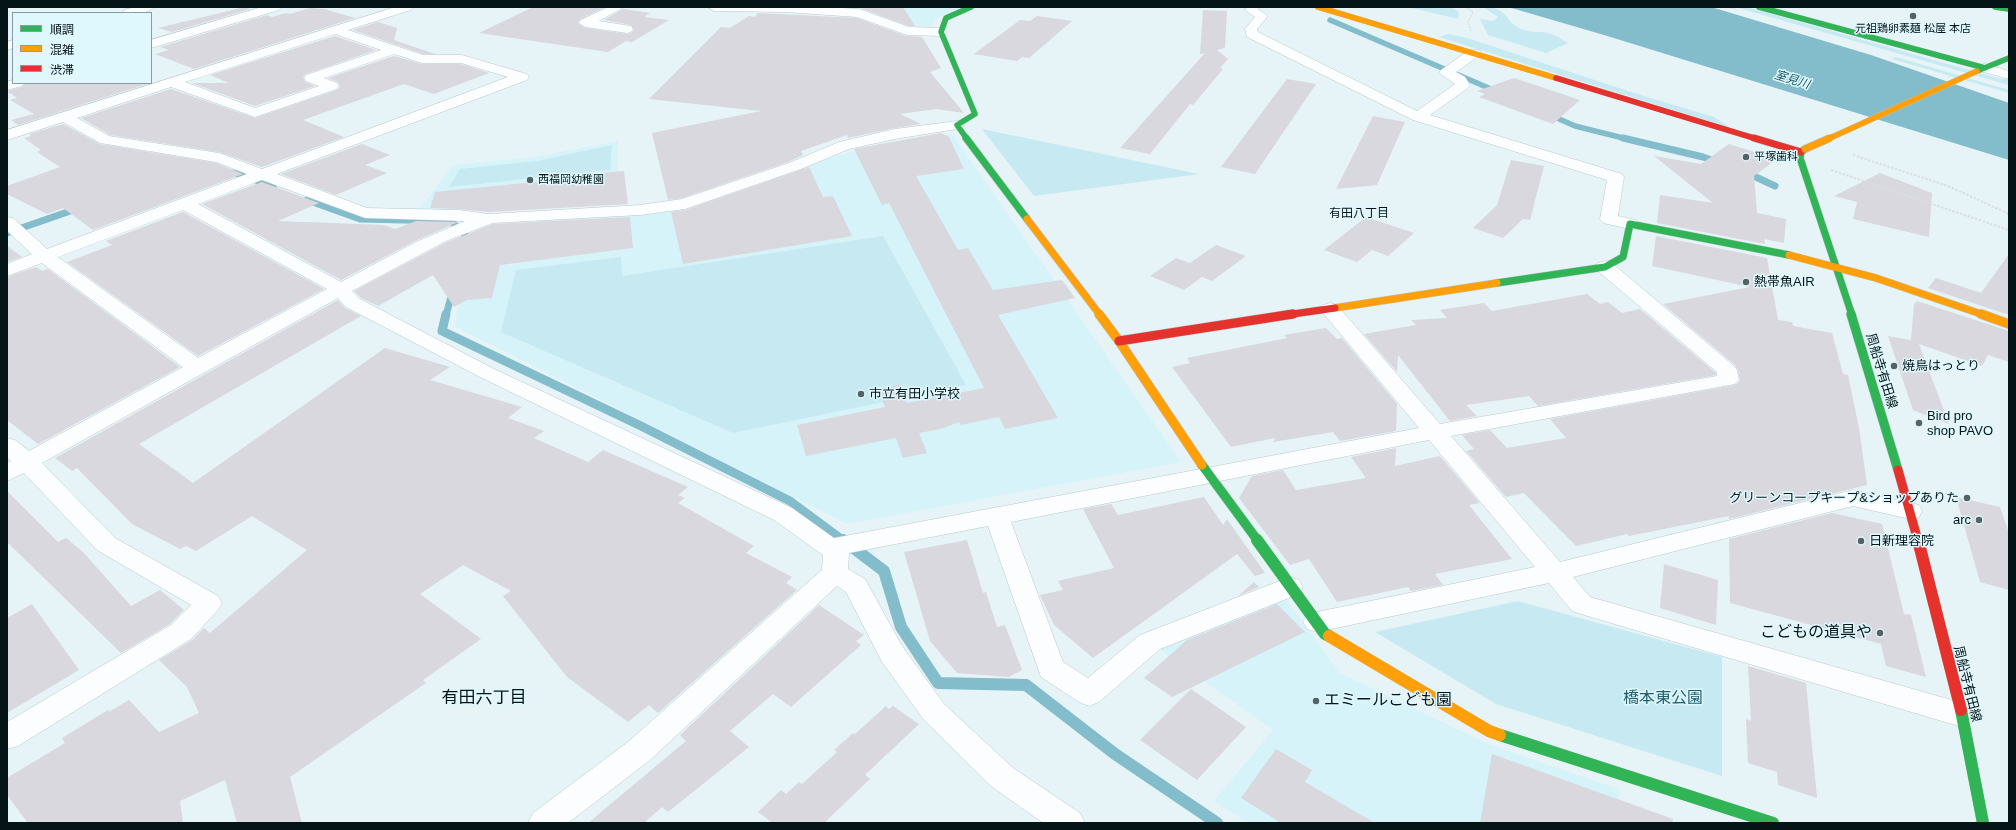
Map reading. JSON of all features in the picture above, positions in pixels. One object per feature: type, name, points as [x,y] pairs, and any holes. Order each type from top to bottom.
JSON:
[{"type":"street","points":[[131,12],[148,7]]},
{"type":"street","points":[[152,44],[275,7]]},
{"type":"street","points":[[7,135],[407,7]]},
{"type":"street","points":[[618,7],[585,23],[627,29]]},
{"type":"street","points":[[714,7],[785,8],[859,14],[907,31],[941,32]]},
{"type":"street","points":[[63,116],[105,140],[219,158],[265,174],[365,213],[459,215],[492,218],[640,210],[685,204],[795,166],[844,145],[895,134],[957,125],[975,114],[941,32],[946,18],[963,9],[971,7]]},
{"type":"street","points":[[1253,7],[1251,10],[1262,16],[1251,29],[1252,34],[1408,113],[1616,177],[1609,219],[1803,258],[1876,278],[2009,324]]},
{"type":"street","points":[[1318,7],[1803,151],[2009,58]]},
{"type":"street","points":[[1759,7],[1981,70],[2009,75]]},
{"type":"street","points":[[1995,7],[2009,9]]},
{"type":"street","points":[[7,270],[522,77],[462,59],[422,59],[335,30]]},
{"type":"street","points":[[171,82],[254,113],[332,86],[311,78],[393,50]]},
{"type":"street","points":[[1418,116],[1463,85],[1460,80],[1449,71],[1470,52]]},
{"type":"street","points":[[957,125],[1119,340],[1209,476],[1325,634],[1489,731],[1773,823]]},
{"type":"street","name":"周船寺有田線","points":[[1803,151],[1800,158],[1837,267],[1910,511],[1962,715],[1983,823]]},
{"type":"street","points":[[184,204],[340,289],[353,303],[480,369],[783,514],[832,560],[856,586],[892,654],[934,712],[1002,777],[1068,823]]},
{"type":"street","points":[[17,468],[340,289],[449,233],[474,222],[492,218]]},
{"type":"street","points":[[1119,340],[1605,268],[1623,257],[1630,224]]},
{"type":"street","points":[[13,228],[44,256],[198,368]]},
{"type":"street","points":[[544,823],[639,751],[832,560],[867,541],[1435,432],[1728,380],[1727,370],[1605,268]]},
{"type":"street","points":[[1330,309],[1581,604],[1962,715]]},
{"type":"street","points":[[7,445],[17,468],[106,544],[209,603],[181,632],[7,737]]},
{"type":"street","points":[[1317,622],[1554,573],[1853,498],[1910,511]]},
{"type":"street","points":[[997,516],[1051,669],[1089,694],[1150,642],[1290,587]]},
{"type":"path","points":[[1466,7],[1473,12],[1468,22],[1473,34],[1470,52]]},
{"type":"path","points":[[1803,151],[1832,170],[2009,230]]},
{"type":"shaded area","points":[[859,7],[961,7],[937,18],[930,27],[909,26]]},
{"type":"shaded area","name":"市立有田小学校","points":[[952,134],[1181,462],[847,524],[454,326],[477,229],[555,219],[690,210],[798,171],[829,158],[873,146]]},
{"type":"shaded area","name":"西福岡幼稚園","points":[[618,141],[617,195],[438,211],[418,211],[453,165],[534,157]]},
{"type":"shaded area","name":"エミールこども園","points":[[1281,593],[1340,673],[1488,744],[1619,789],[1618,823],[1248,823],[1214,801],[1273,730],[1159,649]]},
{"type":"green space","points":[[1408,7],[1450,7],[1459,12],[1458,19]]},
{"type":"green space","points":[[1483,7],[1497,9],[1502,12],[1515,26],[1521,29],[1549,33],[1568,43],[1546,53],[1488,35],[1480,19],[1493,21],[1498,17]]},
{"type":"green space","points":[[1735,7],[1747,7],[2001,79],[2009,79],[2009,85]]},
{"type":"green space","points":[[1448,34],[1467,38],[1631,92],[1714,117],[1731,128],[1439,37]]},
{"type":"green space","points":[[1896,57],[2009,90],[2009,93],[1892,59]]},
{"type":"green space","points":[[982,129],[1199,174],[1034,196]]},
{"type":"green space","points":[[612,145],[610,170],[449,187],[460,169],[537,161]]},
{"type":"green space","points":[[883,236],[966,385],[733,433],[501,332],[516,270],[621,257],[622,276]]},
{"type":"green space","name":"橋本東公園","points":[[1518,601],[1722,657],[1722,776],[1496,704],[1375,632]]},
{"type":"water","name":"室見川","points":[[1508,7],[1711,7],[1871,55],[2009,103],[2009,160],[1604,35]]},
{"type":"building","points":[[245,7],[250,9],[172,32],[158,28]]},
{"type":"building","points":[[533,7],[605,7],[580,19],[578,23],[585,28],[627,34],[634,30],[631,25],[604,20],[623,9],[650,13],[644,17],[669,20],[632,42],[626,41],[608,52],[479,33]]},
{"type":"building","points":[[851,7],[903,7],[915,26],[909,26],[860,8]]},
{"type":"building","points":[[310,8],[324,9],[355,18],[194,69],[155,54],[169,50],[160,47],[267,15],[272,17],[286,13],[290,14]]},
{"type":"building","points":[[1203,10],[1227,11],[1225,48],[1217,50],[1228,59],[1220,68],[1223,69],[1193,105],[1190,104],[1150,154],[1120,148],[1205,53],[1200,54]]},
{"type":"building","points":[[758,13],[857,18],[906,36],[922,37],[941,68],[930,72],[964,113],[936,109],[900,114],[921,124],[848,138],[847,135],[801,151],[803,155],[788,162],[682,198],[668,200],[652,133],[761,111],[649,99],[721,27],[730,28],[749,16],[755,17]]},
{"type":"building","points":[[1037,16],[1072,21],[1029,58],[1022,57],[1017,61],[974,54],[1020,20],[1030,21]]},
{"type":"building","points":[[378,22],[397,28],[394,40],[435,54],[423,54],[353,30]]},
{"type":"building","points":[[335,36],[376,50],[306,74],[303,77],[305,82],[315,86],[255,106],[192,83],[229,83],[210,75]]},
{"type":"building","points":[[394,56],[422,64],[461,64],[489,73],[434,94],[404,84],[303,120],[344,137],[262,167],[219,152],[110,135],[81,118],[171,89],[255,118],[337,90],[340,87],[338,82],[328,78]]},
{"type":"building","points":[[1514,78],[1580,100],[1553,124],[1479,97],[1485,94],[1477,91]]},
{"type":"building","points":[[1287,79],[1316,84],[1255,174],[1221,167]]},
{"type":"building","points":[[24,84],[147,84],[18,125],[11,120],[34,114],[10,100],[17,98],[7,91],[22,87]]},
{"type":"building","points":[[1373,116],[1405,122],[1377,185],[1336,189]]},
{"type":"building","points":[[63,124],[100,144],[216,163],[243,174],[93,230],[63,208],[47,214],[7,194],[7,186],[60,167],[37,152],[41,150],[24,138],[31,136],[29,134]]},
{"type":"building","points":[[941,133],[949,137],[964,169],[916,176],[958,250],[968,248],[993,290],[1062,280],[1075,298],[998,315],[1058,418],[1005,429],[999,417],[961,425],[959,422],[941,429],[919,433],[927,453],[903,458],[896,438],[806,456],[797,425],[885,407],[879,392],[900,384],[907,403],[984,388],[889,203],[882,205],[854,149]]},
{"type":"building","points":[[362,144],[390,155],[365,165],[387,173],[336,195],[281,174]]},
{"type":"building","points":[[1729,144],[1777,159],[1754,176],[1757,213],[1786,219],[1784,243],[1764,239],[1765,244],[1657,223],[1660,195],[1713,203],[1654,156],[1701,164]]},
{"type":"building","points":[[1511,160],[1544,166],[1530,220],[1523,219],[1503,238],[1473,228],[1497,205]]},
{"type":"building","points":[[809,167],[823,197],[833,196],[852,236],[683,264],[671,212],[685,210]]},
{"type":"building","points":[[624,171],[628,204],[489,212],[430,208],[435,192],[565,179],[565,176]]},
{"type":"building","points":[[1880,173],[1932,193],[1929,237],[1853,219],[1857,202],[1834,196]]},
{"type":"building","points":[[262,182],[319,203],[278,221],[384,225],[395,229],[416,221],[458,222],[415,241],[341,280],[202,204]]},
{"type":"building","points":[[183,212],[324,289],[198,356],[67,262],[112,245],[106,241]]},
{"type":"building","points":[[630,217],[633,248],[500,265],[492,298],[467,300],[454,307],[433,275],[378,306],[361,298],[354,291],[447,242],[493,224]]},
{"type":"building","points":[[1366,217],[1414,233],[1388,256],[1372,250],[1357,262],[1324,250]]},
{"type":"building","points":[[1656,236],[1767,258],[1778,320],[1792,322],[1793,326],[1832,333],[1843,374],[1848,375],[1859,428],[1867,485],[1729,519],[1729,516],[1629,536],[1627,534],[1576,546],[1524,493],[1506,497],[1466,451],[1474,449],[1462,435],[1490,430],[1507,448],[1566,438],[1550,419],[1735,385],[1740,381],[1738,370],[1735,365],[1663,304],[1750,287],[1652,266]]},
{"type":"building","points":[[1216,245],[1246,256],[1212,281],[1202,277],[1184,290],[1150,276],[1176,258],[1190,263]]},
{"type":"building","points":[[7,246],[22,257],[7,262]]},
{"type":"building","points":[[2009,254],[2009,315],[1928,288],[1936,278],[1981,293]]},
{"type":"building","points":[[36,267],[42,271],[48,269],[180,367],[38,444],[7,420],[7,277]]},
{"type":"building","points":[[1587,294],[1600,304],[1608,302],[1622,313],[1640,309],[1716,373],[1716,375],[1538,406],[1529,396],[1466,405],[1477,416],[1450,421],[1398,355],[1397,372],[1364,334],[1416,325],[1411,320],[1447,318],[1440,310],[1484,303],[1492,311]]},
{"type":"building","points":[[338,300],[345,308],[361,316],[139,444],[193,483],[385,348],[450,367],[430,380],[522,407],[508,418],[544,431],[534,438],[588,462],[603,450],[688,487],[678,495],[685,498],[678,503],[754,546],[746,553],[792,577],[786,583],[797,590],[658,713],[649,705],[628,722],[567,677],[503,596],[511,591],[463,565],[420,594],[481,639],[423,680],[426,683],[290,777],[302,823],[237,823],[225,780],[180,801],[183,823],[28,823],[7,795],[7,778],[65,743],[62,738],[108,710],[109,712],[129,700],[159,732],[199,713],[187,687],[159,660],[192,640],[204,628],[210,633],[307,550],[252,516],[196,551],[186,546],[180,549],[132,524],[77,468],[72,471],[55,458]]},
{"type":"building","points":[[1917,301],[2009,331],[2009,362],[1988,355],[1982,366],[1919,344],[1949,424],[1913,410],[1888,336],[1911,340],[1914,304]]},
{"type":"building","points":[[1326,328],[1337,339],[1342,338],[1397,404],[1396,431],[1340,441],[1333,432],[1273,442],[1275,438],[1231,447],[1172,367],[1190,363],[1187,358],[1287,338],[1284,335]]},
{"type":"building","points":[[1396,448],[1395,466],[1440,456],[1480,503],[1469,505],[1512,559],[1435,574],[1443,585],[1411,591],[1408,587],[1337,602],[1309,559],[1290,565],[1239,498],[1252,476],[1283,470],[1296,490],[1366,478],[1351,457]]},
{"type":"building","points":[[7,491],[58,542],[66,538],[83,552],[131,606],[160,590],[184,610],[170,624],[121,653],[7,542]]},
{"type":"building","points":[[1204,497],[1223,525],[1227,519],[1265,573],[1255,576],[1237,554],[1093,658],[1054,625],[1040,595],[1063,590],[1058,581],[1114,568],[1083,509],[1111,504],[1118,515]]},
{"type":"building","points":[[1956,497],[2000,507],[2009,533],[2009,590],[1980,582]]},
{"type":"building","points":[[1832,513],[1882,524],[1904,614],[1911,615],[1926,677],[1886,666],[1881,644],[1730,603],[1729,539]]},
{"type":"building","points":[[967,540],[983,593],[986,592],[997,627],[1005,625],[1022,670],[1009,677],[957,673],[930,641],[904,552]]},
{"type":"building","points":[[1664,564],[1718,580],[1716,625],[1660,608]]},
{"type":"building","points":[[1254,582],[1259,587],[1238,596]]},
{"type":"building","points":[[32,604],[79,670],[7,713],[7,618]]},
{"type":"building","points":[[1277,604],[1305,632],[1172,697],[1144,678],[1187,640]]},
{"type":"building","points":[[819,605],[864,635],[856,641],[861,645],[791,707],[773,694],[730,731],[749,747],[668,812],[662,807],[644,823],[588,823],[686,741],[680,735]]},
{"type":"building","points":[[1748,666],[1806,683],[1817,798],[1778,785],[1777,772],[1748,763],[1746,719],[1751,721]]},
{"type":"building","points":[[1191,689],[1246,727],[1197,780],[1140,740]]},
{"type":"building","points":[[886,706],[889,709],[893,706],[919,724],[865,775],[870,779],[824,823],[773,823],[758,812],[781,790],[786,794],[799,782],[802,784],[837,752],[834,750],[853,733],[855,734]]},
{"type":"building","points":[[1276,749],[1312,770],[1305,782],[1375,823],[1281,823],[1241,798]]},
{"type":"building","points":[[1492,754],[1673,819],[1672,823],[1480,823]]},
{"type":"waterway","points":[[1330,20],[1498,92]]},
{"type":"waterway","points":[[1548,114],[1575,126],[1623,138]]},
{"type":"waterway","points":[[1623,138],[1703,157],[1720,163]]},
{"type":"waterway","points":[[1623,138],[1627,139]]},
{"type":"waterway","points":[[1743,171],[1775,186]]},
{"type":"waterway","points":[[230,173],[241,174],[273,187]]},
{"type":"waterway","points":[[307,200],[360,219],[451,221],[465,235],[463,247]]},
{"type":"waterway","points":[[7,233],[79,208]]},
{"type":"waterway","points":[[446,315],[453,290]]},
{"type":"waterway","points":[[446,314],[442,331],[639,425],[790,501],[844,541]]},
{"type":"waterway","points":[[843,540],[884,571],[901,627],[938,683],[1026,685],[1115,754],[1217,823]]},
{"type":"traffic: fast","points":[[971,7],[946,18],[941,32],[975,114],[957,125],[1027,219]]},
{"type":"traffic: fast","points":[[1759,7],[1985,68]]},
{"type":"traffic: fast","points":[[1995,7],[2009,9]]},
{"type":"traffic: fast","points":[[1977,71],[2009,58]]},
{"type":"traffic: fast","points":[[1805,149],[1801,152],[1800,158],[1837,267],[1898,470]]},
{"type":"traffic: fast","points":[[1497,283],[1605,267],[1623,257],[1630,224],[1789,255]]},
{"type":"traffic: fast","points":[[1202,465],[1325,634],[1329,636]]},
{"type":"traffic: fast","points":[[1961,710],[1983,823]]},
{"type":"traffic: fast","points":[[1500,735],[1773,823]]},
{"type":"traffic: slow","points":[[1318,7],[1556,78]]},
{"type":"traffic: slow","points":[[1805,149],[1977,71]]},
{"type":"traffic: slow","points":[[1027,219],[1119,341],[1202,465]]},
{"type":"traffic: slow","points":[[1789,255],[1876,278],[2009,324]]},
{"type":"traffic: slow","points":[[1335,308],[1497,283]]},
{"type":"traffic: slow","points":[[1329,636],[1489,731],[1500,735]]},
{"type":"traffic: jam","points":[[1556,78],[1801,152]]},
{"type":"traffic: jam","points":[[1119,341],[1335,308]]},
{"type":"traffic: jam","points":[[1898,470],[1961,710]]},
{"type":"place","name":"元祖鶏卵素麺 松屋 本店","points":[[1913,16]]},
{"type":"place","name":"平塚歯科","points":[[1746,157]]},
{"type":"place","name":"西福岡幼稚園","points":[[530,180]]},
{"type":"place","name":"熱帯魚AIR","points":[[1746,282]]},
{"type":"place","name":"焼鳥はっとり","points":[[1894,366]]},
{"type":"place","name":"市立有田小学校","points":[[861,394]]},
{"type":"place","name":"Bird pro shop PAVO","points":[[1919,423]]},
{"type":"place","name":"グリーンコープキープ&ショップありた","points":[[1967,498]]},
{"type":"place","name":"arc","points":[[1979,520]]},
{"type":"place","name":"日新理容院","points":[[1861,541]]},
{"type":"place","name":"こどもの道具や","points":[[1880,633]]},
{"type":"place","name":"エミールこども園","points":[[1316,701]]},
{"type":"district","name":"有田八丁目","points":[[1359,214]]},
{"type":"district","name":"有田六丁目","points":[[484,698]]}]
